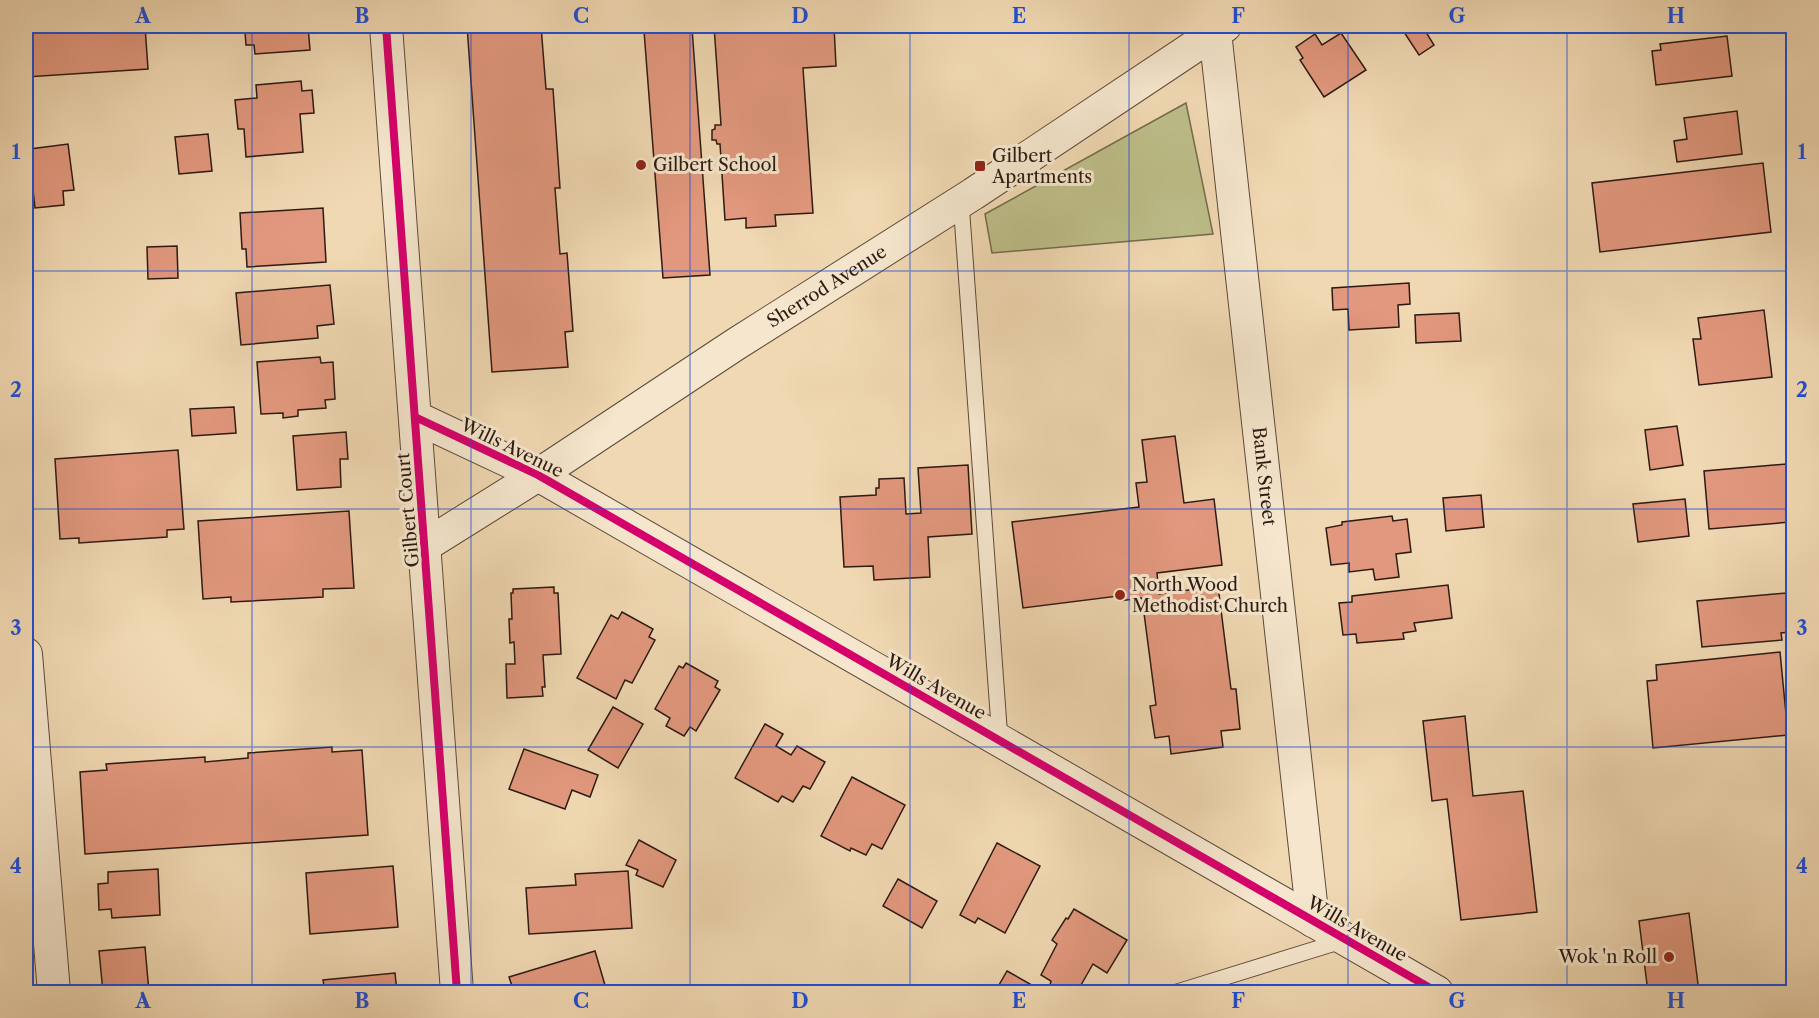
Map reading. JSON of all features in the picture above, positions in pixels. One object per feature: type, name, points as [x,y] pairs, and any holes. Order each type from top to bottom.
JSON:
[{"type":"street","name":"Gilbert Court","points":[[386,26],[426,545],[457,993]]},
{"type":"street","name":"Sherrod Avenue","points":[[426,545],[961,202],[1220,29]]},
{"type":"street","name":"Bank Street","points":[[1220,29],[1313,921]]},
{"type":"street","name":"Wills Avenue","points":[[415,417],[538,475],[1437,993]]},
{"type":"street","points":[[26,654],[32,803],[54,993]]},
{"type":"lane","points":[[961,202],[1000,741]]},
{"type":"lane","points":[[1177,993],[1345,940]]},
{"type":"green space","points":[[1186,103],[1213,234],[992,253],[985,214]]},
{"type":"building","points":[[145,26],[148,69],[26,77],[26,27]]},
{"type":"building","points":[[252,26],[308,26],[310,50],[255,54],[254,45],[246,45],[245,32],[253,32]]},
{"type":"building","points":[[467,26],[541,26],[546,89],[553,89],[560,188],[555,188],[560,254],[567,253],[573,331],[565,332],[568,367],[492,372]]},
{"type":"building","points":[[714,26],[834,26],[836,66],[803,68],[813,213],[775,215],[776,226],[746,228],[746,218],[725,220],[720,144],[712,140],[712,130],[715,129],[715,125],[721,125]]},
{"type":"building","points":[[1400,26],[1428,26],[1424,29],[1434,45],[1419,55]]},
{"type":"building","points":[[692,28],[710,275],[663,278],[644,31]]},
{"type":"building","points":[[1341,33],[1366,70],[1324,97],[1300,60],[1303,58],[1296,47],[1315,34],[1322,45]]},
{"type":"building","points":[[1727,36],[1732,76],[1656,85],[1652,51],[1661,50],[1660,44]]},
{"type":"building","points":[[301,81],[302,91],[312,90],[314,113],[300,114],[303,152],[246,157],[244,129],[238,129],[235,100],[257,98],[256,85]]},
{"type":"building","points":[[1737,111],[1742,154],[1677,162],[1674,141],[1687,139],[1684,118]]},
{"type":"building","points":[[208,134],[212,171],[179,174],[175,137]]},
{"type":"building","points":[[68,144],[74,190],[63,191],[64,205],[35,208],[32,181],[26,181],[26,168],[32,167],[30,149]]},
{"type":"building","points":[[1763,163],[1771,232],[1600,252],[1592,183]]},
{"type":"building","points":[[323,208],[326,262],[247,267],[246,249],[242,249],[240,213]]},
{"type":"building","points":[[177,246],[178,278],[148,279],[147,247]]},
{"type":"building","points":[[1409,283],[1410,304],[1398,305],[1399,327],[1349,330],[1348,309],[1333,310],[1332,288]]},
{"type":"building","points":[[330,285],[334,324],[317,326],[318,338],[241,345],[236,293]]},
{"type":"building","points":[[1764,310],[1772,377],[1699,385],[1693,339],[1701,339],[1698,318]]},
{"type":"building","points":[[1459,313],[1461,341],[1416,343],[1415,315]]},
{"type":"building","points":[[320,357],[321,363],[333,362],[335,399],[325,400],[326,408],[298,410],[298,416],[283,418],[283,413],[261,414],[257,362]]},
{"type":"building","points":[[234,407],[236,433],[192,436],[190,409]]},
{"type":"building","points":[[1677,426],[1683,465],[1650,470],[1645,430]]},
{"type":"building","points":[[346,432],[348,459],[340,459],[341,487],[297,490],[293,436]]},
{"type":"building","name":"North Wood Methodist Church","points":[[1175,436],[1184,503],[1214,499],[1222,565],[1157,573],[1159,594],[1218,586],[1231,689],[1236,689],[1240,729],[1221,731],[1223,747],[1171,754],[1169,736],[1155,738],[1150,706],[1156,705],[1142,598],[1119,601],[1118,596],[1023,608],[1012,522],[1139,507],[1136,483],[1147,482],[1142,440]]},
{"type":"building","points":[[178,450],[184,529],[167,530],[167,537],[79,543],[79,538],[60,539],[55,459]]},
{"type":"building","points":[[1786,464],[1791,522],[1709,529],[1704,471]]},
{"type":"building","points":[[968,465],[972,534],[928,537],[930,577],[874,580],[873,566],[844,567],[840,497],[876,495],[879,479],[904,478],[906,514],[921,513],[918,468]]},
{"type":"building","points":[[1481,495],[1484,527],[1446,531],[1443,498]]},
{"type":"building","points":[[1685,499],[1689,536],[1638,542],[1633,504]]},
{"type":"building","points":[[349,511],[354,588],[323,589],[323,597],[231,602],[231,597],[203,599],[198,521]]},
{"type":"building","points":[[1392,516],[1393,521],[1407,519],[1411,552],[1396,554],[1399,577],[1375,580],[1373,569],[1349,572],[1349,563],[1331,565],[1326,528],[1342,525],[1342,522]]},
{"type":"building","points":[[1448,585],[1452,618],[1414,623],[1416,631],[1403,633],[1404,639],[1357,643],[1356,634],[1343,635],[1339,603],[1352,602],[1352,596]]},
{"type":"building","points":[[554,587],[554,593],[558,593],[561,654],[543,655],[545,687],[542,687],[543,696],[507,698],[506,664],[515,664],[514,642],[510,643],[511,593],[513,589]]},
{"type":"building","points":[[1786,593],[1790,632],[1781,633],[1782,640],[1702,647],[1697,601]]},
{"type":"building","points":[[622,612],[653,629],[649,637],[655,640],[632,683],[625,680],[616,699],[577,678],[611,615],[618,619]]},
{"type":"building","points":[[1780,652],[1788,735],[1653,748],[1647,681],[1657,680],[1656,665]]},
{"type":"building","points":[[686,663],[718,681],[715,687],[720,690],[696,731],[690,727],[684,736],[666,726],[670,718],[655,709],[679,666],[683,668]]},
{"type":"building","points":[[613,707],[643,724],[618,768],[588,750]]},
{"type":"building","points":[[1465,716],[1473,796],[1523,791],[1537,912],[1461,920],[1447,799],[1432,801],[1423,721]]},
{"type":"building","points":[[765,724],[783,734],[776,746],[791,755],[797,746],[825,762],[810,789],[803,786],[793,802],[782,796],[778,802],[735,778]]},
{"type":"building","points":[[332,747],[332,752],[362,750],[368,835],[85,854],[80,772],[107,770],[106,764],[205,757],[205,762],[248,758],[248,753]]},
{"type":"building","points":[[524,749],[598,775],[590,797],[572,790],[565,809],[509,789]]},
{"type":"building","points":[[852,777],[905,805],[882,849],[872,844],[866,855],[851,848],[850,851],[821,836]]},
{"type":"building","points":[[639,840],[676,860],[663,887],[636,875],[638,870],[626,865]]},
{"type":"building","points":[[997,843],[1040,866],[1005,933],[978,918],[975,923],[960,915]]},
{"type":"building","points":[[393,866],[398,927],[310,934],[306,873]]},
{"type":"building","points":[[158,869],[160,915],[112,918],[111,909],[99,910],[98,884],[108,883],[108,872]]},
{"type":"building","points":[[628,871],[632,928],[529,934],[526,888],[576,885],[575,874]]},
{"type":"building","points":[[898,879],[937,901],[922,928],[883,906]]},
{"type":"building","points":[[1074,909],[1127,940],[1107,973],[1093,964],[1077,992],[1064,992],[1050,985],[1051,981],[1041,975],[1057,944],[1052,940]]},
{"type":"building","name":"Wok 'n Roll","points":[[1689,913],[1699,992],[1648,992],[1639,921]]},
{"type":"building","points":[[145,947],[149,992],[103,992],[99,951]]},
{"type":"building","points":[[595,951],[607,992],[514,992],[509,977]]},
{"type":"building","points":[[1007,971],[1037,988],[1034,992],[995,992]]},
{"type":"building","points":[[395,973],[397,992],[325,992],[323,980]]},
{"type":"cycle path","points":[[386,26],[457,992]]},
{"type":"cycle path","points":[[415,417],[538,475],[1437,992]]},
{"type":"place","name":"Gilbert School","points":[[641,165]]},
{"type":"place","name":"Gilbert Apartments","points":[[980,166]]},
{"type":"place","name":"North Wood Methodist Church","points":[[1120,595]]},
{"type":"place","name":"Wok 'n Roll","points":[[1669,957]]}]
